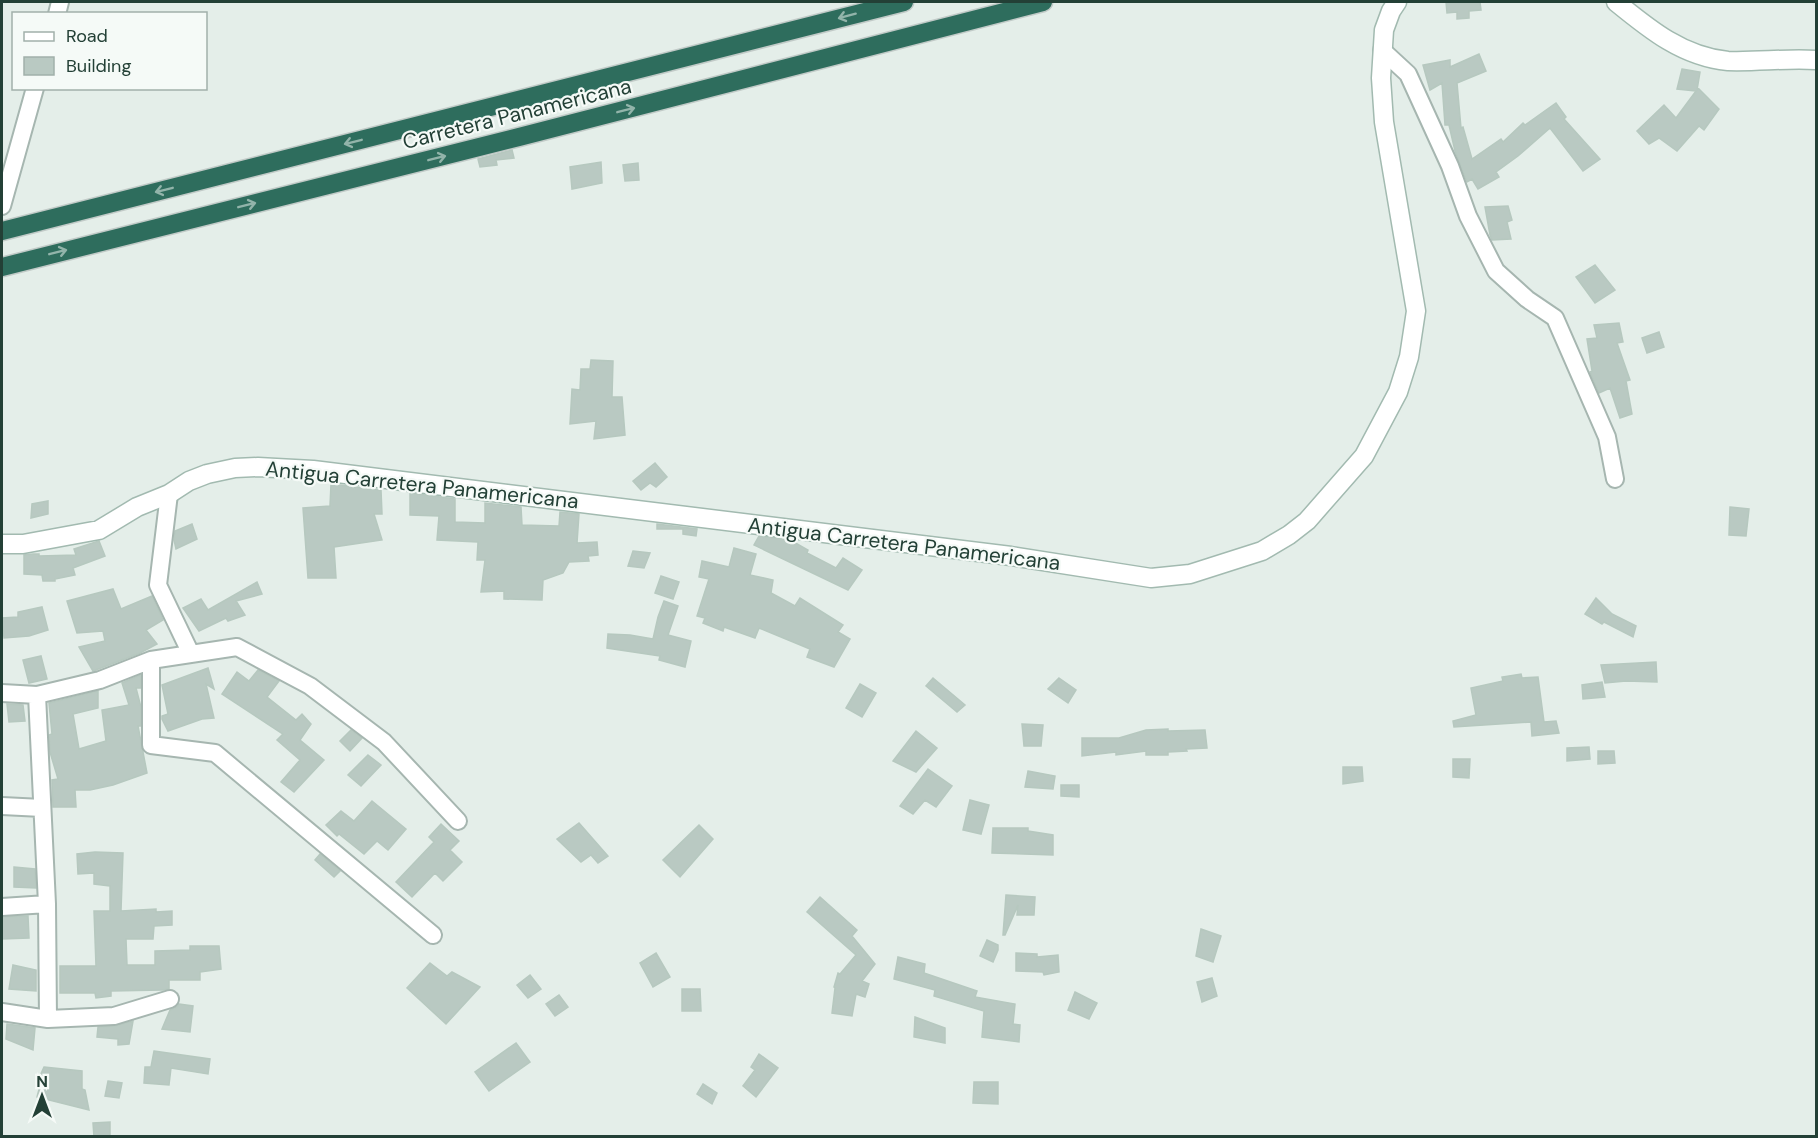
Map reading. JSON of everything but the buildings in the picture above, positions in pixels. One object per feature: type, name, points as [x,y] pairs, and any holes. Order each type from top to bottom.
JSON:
[{"type":"highway","name":"Carretera Panamericana","points":[[2,231],[904,2]]},
{"type":"highway","name":"Carretera Panamericana","points":[[2,267],[1043,2]]},
{"type":"street","name":"Antigua Carretera Panamericana","points":[[2,544],[24,544],[99,530],[137,507],[169,494],[198,477],[235,468],[258,467],[313,470],[999,555],[1151,578],[1190,574],[1262,551],[1289,535],[1306,521],[1364,456],[1398,392],[1409,357],[1416,311],[1384,122],[1381,78],[1384,30],[1397,2]]},
{"type":"street","points":[[1616,2],[1664,38],[1704,57],[1730,61],[1792,58],[1816,60]]},
{"type":"street","points":[[1382,50],[1408,74],[1450,166],[1468,216],[1496,271],[1527,299],[1555,318],[1607,437],[1615,479]]},
{"type":"street","points":[[2,206],[34,90]]},
{"type":"street","points":[[169,494],[158,585],[191,654]]},
{"type":"street","points":[[2,693],[37,695],[100,680],[151,660],[237,647],[310,686],[384,742],[458,821]]},
{"type":"street","points":[[151,660],[151,745],[215,753],[433,935]]},
{"type":"street","points":[[37,695],[46,904],[48,1019]]},
{"type":"street","points":[[2,806],[42,808]]},
{"type":"street","points":[[2,907],[46,904]]},
{"type":"street","points":[[2,1012],[48,1019],[114,1016],[170,999]]}]
